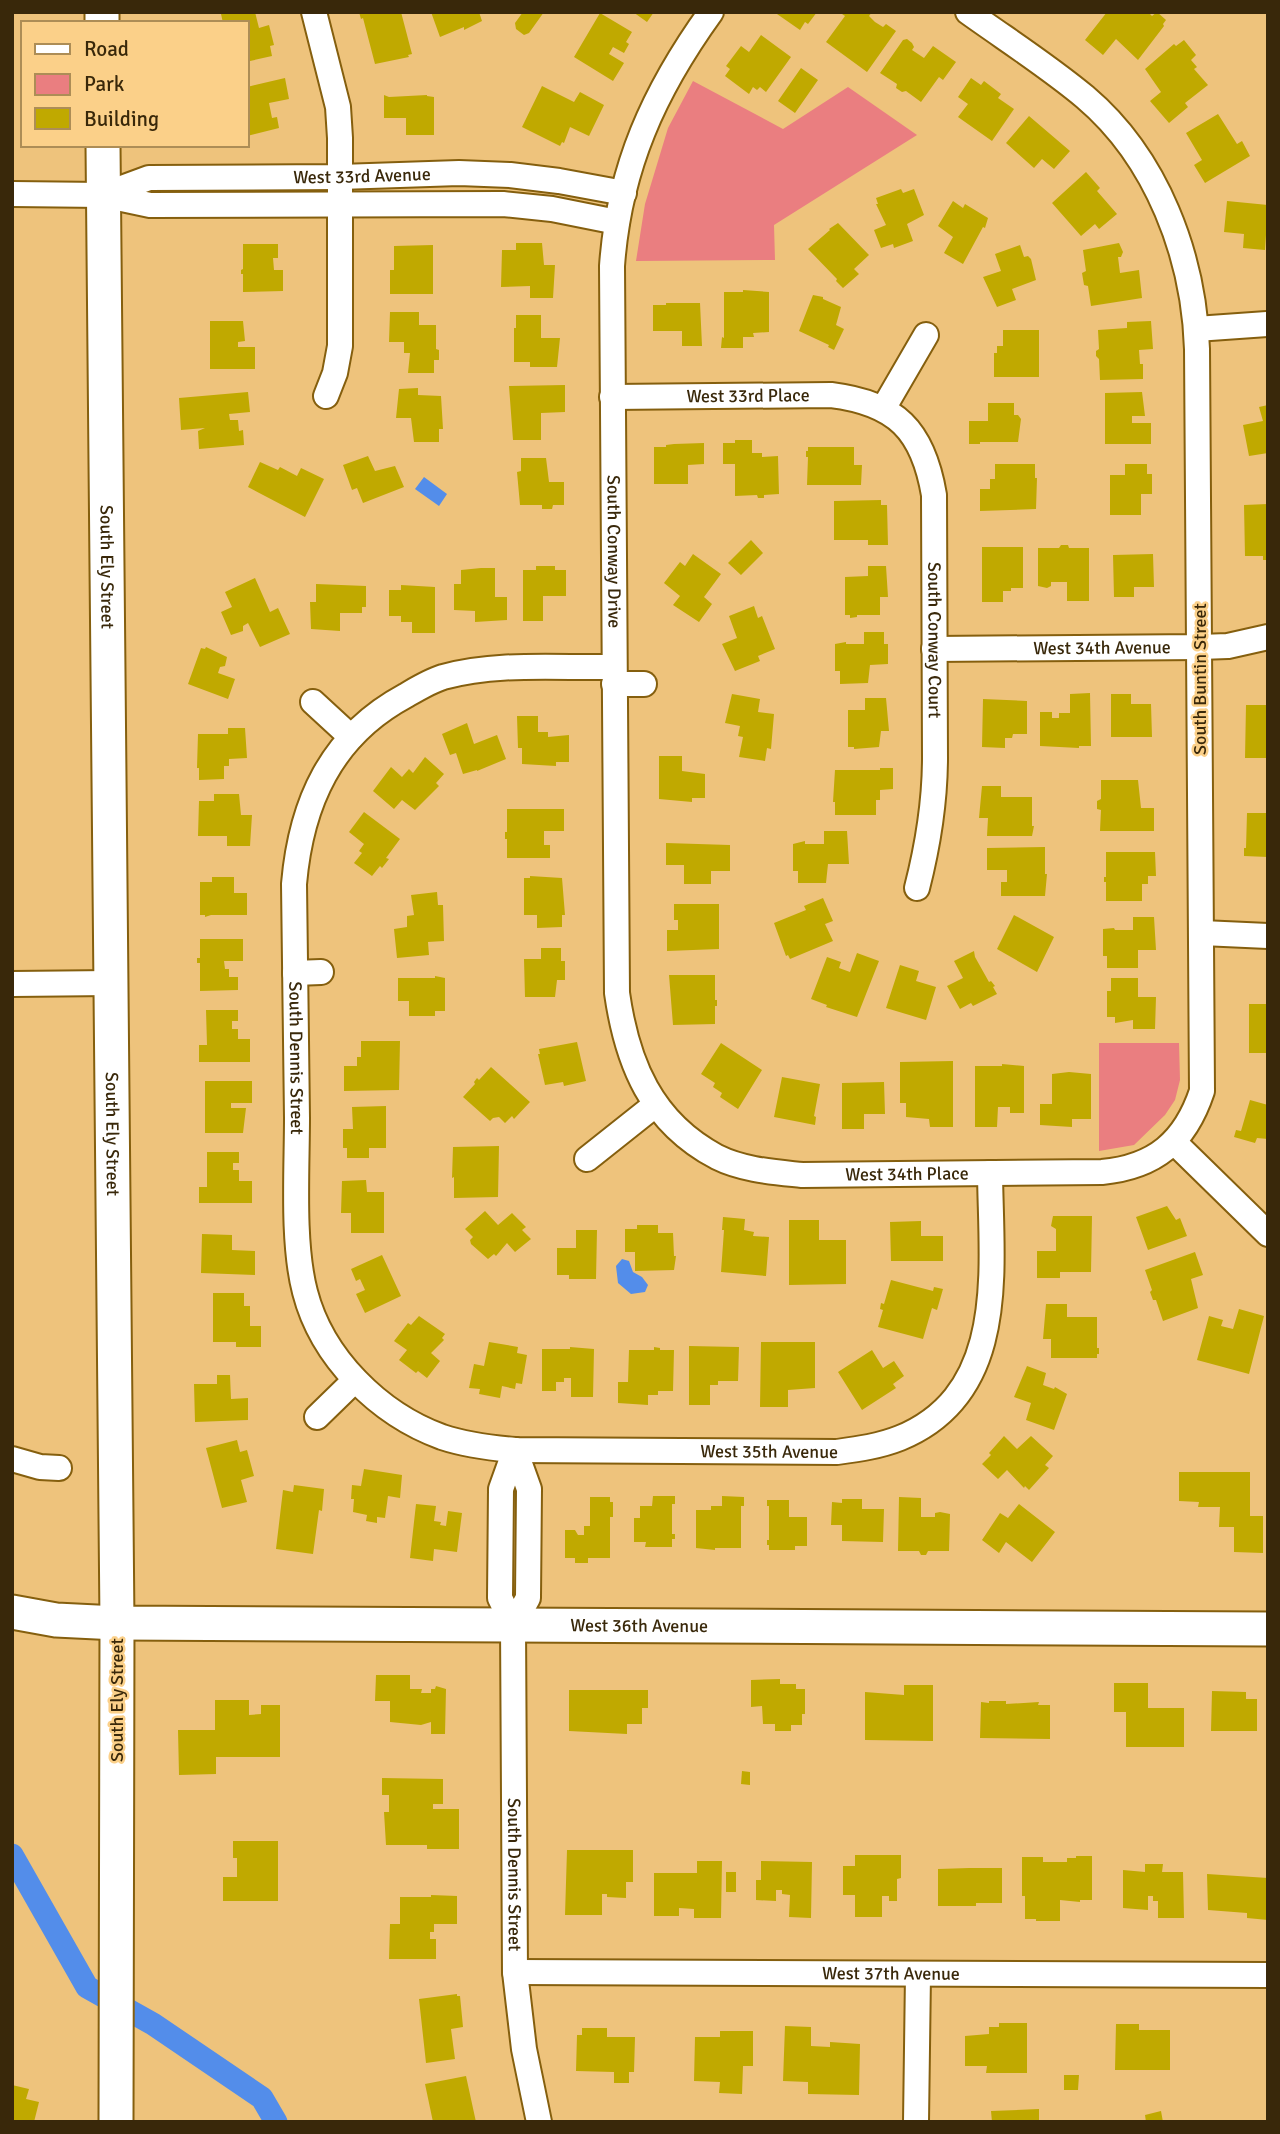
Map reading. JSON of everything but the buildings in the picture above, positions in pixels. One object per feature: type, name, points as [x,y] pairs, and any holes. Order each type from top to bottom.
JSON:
[{"type":"street","points":[[314,12],[338,107],[340,346],[335,373],[326,396]]},
{"type":"street","name":"South Conway Drive","points":[[655,1105],[628,1051],[617,993],[612,266],[617,222],[641,133],[653,105],[687,44],[710,12]]},
{"type":"street","name":"South Buntin Street","points":[[968,12],[1087,99],[1135,152],[1167,212],[1183,253],[1190,283],[1196,329],[1202,1091],[1196,1109],[1174,1142]]},
{"type":"street","name":"South Ely Street","points":[[103,147],[117,1623],[116,2122]]},
{"type":"street","name":"West 33rd Avenue","points":[[103,195],[149,177],[340,177],[458,173],[510,175],[559,181],[624,194]]},
{"type":"street","name":"West 33rd Avenue","points":[[12,194],[103,195],[150,205],[452,202],[503,204],[552,209],[617,222]]},
{"type":"street","points":[[1196,329],[1267,324]]},
{"type":"street","points":[[883,409],[926,335]]},
{"type":"street","name":"West 33rd Place","points":[[612,397],[831,395],[859,398],[883,409]]},
{"type":"street","name":"South Conway Court","points":[[883,409],[903,423],[918,441],[929,470],[934,495],[935,786],[928,846],[917,888]]},
{"type":"street","name":"West 34th Avenue","points":[[934,649],[1228,646],[1268,637]]},
{"type":"street","points":[[313,702],[351,737],[396,700],[442,677],[508,668],[614,676],[644,684]]},
{"type":"street","name":"South Dennis Street","points":[[351,737],[321,778],[311,798],[299,843],[294,884],[300,1264],[304,1291],[320,1332],[355,1380]]},
{"type":"street","points":[[1202,933],[1268,936]]},
{"type":"street","points":[[295,973],[321,972]]},
{"type":"street","points":[[12,984],[111,983]]},
{"type":"street","points":[[587,1159],[655,1105]]},
{"type":"street","name":"West 34th Place","points":[[655,1105],[694,1142],[719,1158],[770,1172],[802,1175],[1102,1172],[1123,1170],[1150,1160],[1174,1142]]},
{"type":"street","points":[[1174,1142],[1268,1234]]},
{"type":"street","name":"West 35th Avenue","points":[[355,1380],[410,1423],[432,1433],[484,1447],[515,1450],[837,1452],[875,1446],[901,1438],[926,1425],[946,1409],[963,1388],[980,1353],[988,1326],[991,1298],[990,1173]]},
{"type":"street","points":[[317,1417],[355,1380]]},
{"type":"street","name":"South Dennis Street","points":[[515,1450],[528,1489],[528,1598],[513,1625],[514,1972],[524,2049],[539,2122]]},
{"type":"street","points":[[12,1459],[40,1467],[59,1468]]},
{"type":"street","name":"West 36th Avenue","points":[[12,1612],[55,1620],[117,1623],[1268,1629]]},
{"type":"street","name":"West 37th Avenue","points":[[514,1972],[1268,1975]]},
{"type":"street","points":[[916,2122],[918,1974]]},
{"type":"green space","points":[[693,81],[783,129],[848,87],[917,135],[774,225],[775,260],[636,261],[645,204],[668,128]]},
{"type":"green space","points":[[1099,1043],[1179,1043],[1180,1080],[1175,1100],[1165,1115],[1134,1145],[1099,1151]]},
{"type":"water","points":[[424,477],[447,494],[439,506],[415,489]]},
{"type":"water","points":[[622,1259],[629,1261],[633,1272],[642,1277],[648,1285],[645,1292],[631,1294],[618,1283],[616,1266]]},
{"type":"waterway","points":[[12,1855],[87,1987],[153,2024],[262,2098],[276,2122]]}]
